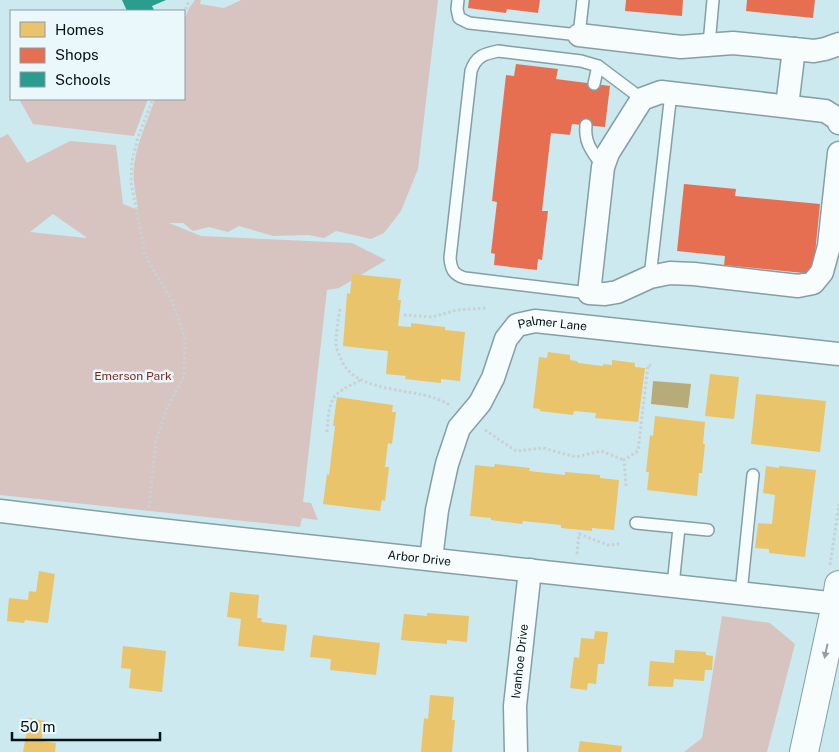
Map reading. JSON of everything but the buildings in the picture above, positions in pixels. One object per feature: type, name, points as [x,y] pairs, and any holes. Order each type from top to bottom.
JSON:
[{"type":"highway","points":[[804,752],[834,598]]},
{"type":"street","points":[[579,35],[681,47],[733,42],[814,51],[839,44]]},
{"type":"street","points":[[787,106],[794,49]]},
{"type":"street","points":[[839,123],[838,119],[825,111],[787,106],[661,92],[642,100],[608,153],[603,167],[589,292],[605,294],[617,292],[650,277],[670,273],[798,286],[813,284],[822,272],[829,246],[839,153]]},
{"type":"street","name":"Palmer Lane","points":[[431,559],[437,510],[445,473],[459,428],[480,402],[493,378],[506,338],[517,325],[535,321],[839,354]]},
{"type":"street","name":"Arbor Drive","points":[[0,511],[741,593],[834,598]]},
{"type":"street","name":"Ivanhoe Drive","points":[[516,752],[515,706],[530,570]]},
{"type":"lane","points":[[458,0],[459,18],[469,23],[579,35],[583,0]]},
{"type":"lane","points":[[709,44],[713,0]]},
{"type":"lane","points":[[589,292],[465,278],[457,276],[450,268],[471,71],[474,61],[486,54],[498,52],[582,61],[598,66],[642,100]]},
{"type":"lane","points":[[594,84],[598,66]]},
{"type":"lane","points":[[650,277],[671,93]]},
{"type":"lane","points":[[586,125],[584,136],[587,144],[603,167]]},
{"type":"lane","points":[[741,593],[753,475]]},
{"type":"lane","points":[[636,523],[708,530]]},
{"type":"lane","points":[[673,585],[679,528]]},
{"type":"path","points":[[147,528],[156,441],[167,408],[184,376],[185,338],[172,301],[145,255],[131,182],[132,161],[136,145],[152,100]]},
{"type":"path","points":[[404,315],[432,317],[457,310],[486,308]]},
{"type":"path","points":[[626,486],[624,460],[638,451],[648,366],[652,366]]},
{"type":"path","points":[[327,432],[329,406],[334,396],[346,387],[361,380]]},
{"type":"path","points":[[834,598],[829,573],[839,504]]},
{"type":"path","points":[[575,575],[579,534],[608,545],[620,544]]},
{"type":"green space","name":"Emerson Park","points":[[195,0],[201,0],[200,4],[224,8],[241,0],[438,0],[418,169],[401,211],[384,233],[371,239],[336,231],[324,238],[309,235],[273,236],[239,226],[228,232],[209,227],[193,231],[183,223],[169,223],[201,236],[352,243],[386,260],[339,288],[327,290],[303,502],[311,503],[318,520],[302,518],[300,527],[0,495],[0,138],[8,134],[27,163],[70,141],[116,145],[123,204],[138,210],[134,183],[135,161],[140,140],[155,100],[185,100],[185,18]],"holes":[[[53,214],[86,238],[30,232]]]},
{"type":"green space","points":[[20,100],[148,100],[134,136],[33,124]]},
{"type":"green space","points":[[722,616],[770,623],[795,644],[767,752],[684,752],[702,738]]},
{"type":"shaded area","points":[[653,381],[691,384],[688,408],[651,404]]}]
